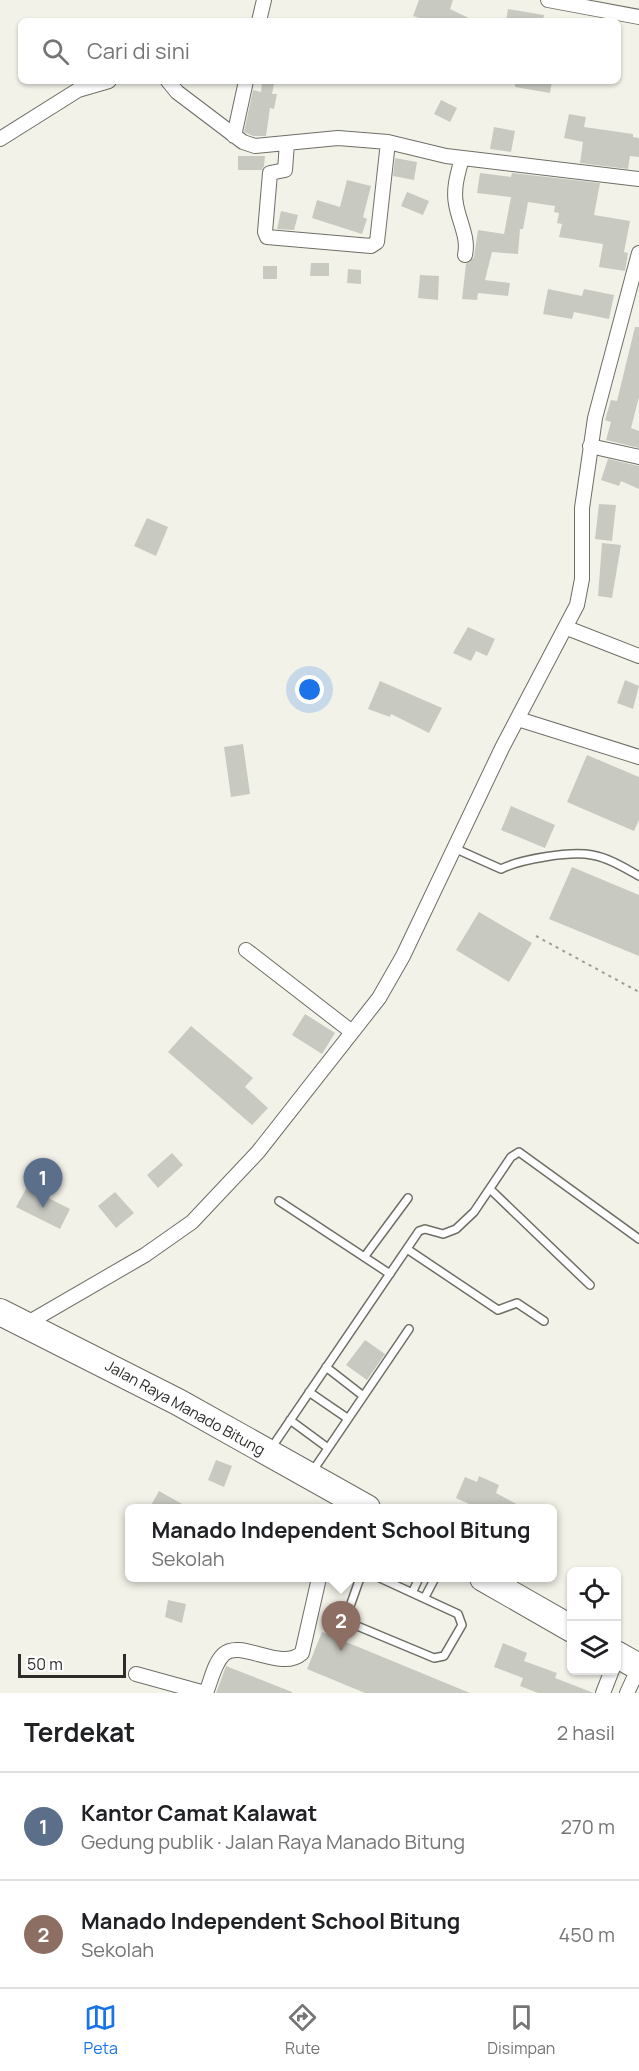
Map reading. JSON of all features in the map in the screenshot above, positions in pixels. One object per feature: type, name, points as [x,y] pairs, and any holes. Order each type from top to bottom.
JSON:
[{"type":"highway","name":"Jalan Raya Manado Bitung","points":[[0,1312],[178,1402],[310,1477],[352,1504]]},
{"type":"highway","points":[[490,1582],[567,1626]]},
{"type":"street","points":[[260,18],[264,0]]},
{"type":"street","points":[[548,0],[639,17]]},
{"type":"street","points":[[0,140],[78,90],[99,84]]},
{"type":"street","points":[[170,84],[177,92],[234,136],[255,146],[338,138],[388,142],[462,158],[639,179]]},
{"type":"street","points":[[234,136],[245,84]]},
{"type":"street","points":[[287,143],[285,170],[270,173],[265,232],[267,237],[371,246],[377,242],[388,142]]},
{"type":"street","points":[[462,158],[455,188],[455,203],[467,245],[465,255]]},
{"type":"street","points":[[26,1324],[144,1255],[192,1222],[258,1152],[379,998],[403,956],[518,719],[578,605],[582,579],[582,508],[590,446],[603,385],[626,309],[639,253]]},
{"type":"street","points":[[626,309],[639,316]]},
{"type":"street","points":[[590,446],[639,457]]},
{"type":"street","points":[[567,628],[639,656]]},
{"type":"street","points":[[518,719],[639,757]]},
{"type":"street","points":[[246,950],[352,1032]]},
{"type":"street","points":[[136,1674],[205,1693],[219,1661],[229,1651],[289,1660],[302,1653],[318,1582]]},
{"type":"street","points":[[603,1693],[624,1662]]},
{"type":"street","points":[[624,1662],[627,1693]]},
{"type":"lane","points":[[454,848],[501,869],[524,860],[591,855],[622,866],[639,876]]},
{"type":"lane","points":[[267,1454],[419,1231],[425,1229],[443,1234],[456,1229],[474,1212],[491,1190],[511,1157],[523,1153],[639,1239]]},
{"type":"lane","points":[[491,1190],[590,1285]]},
{"type":"lane","points":[[365,1256],[408,1198]]},
{"type":"lane","points":[[279,1201],[390,1274]]},
{"type":"lane","points":[[407,1250],[498,1310],[517,1302],[544,1321]]},
{"type":"lane","points":[[310,1477],[362,1395],[409,1329]]},
{"type":"lane","points":[[326,1367],[362,1395]]},
{"type":"lane","points":[[309,1392],[348,1418]]},
{"type":"lane","points":[[291,1420],[328,1448]]},
{"type":"lane","points":[[359,1582],[349,1609],[350,1623],[439,1658],[447,1653],[462,1621],[458,1614],[390,1582]]},
{"type":"lane","points":[[413,1591],[417,1582]]},
{"type":"lane","points":[[425,1597],[433,1582]]},
{"type":"path","points":[[536,936],[639,992]]},
{"type":"building","points":[[419,0],[453,0],[450,9],[469,18],[419,18],[413,16]]},
{"type":"building","points":[[508,9],[544,15],[544,18],[506,18]]},
{"type":"building","points":[[262,84],[274,84],[272,94],[277,94],[274,109],[270,108],[266,136],[253,136],[244,132],[253,90],[261,92]]},
{"type":"building","points":[[515,84],[552,84],[550,93],[515,87]]},
{"type":"building","points":[[441,100],[457,108],[450,122],[434,114]]},
{"type":"building","points":[[569,114],[586,117],[584,127],[633,134],[633,137],[639,138],[639,157],[630,156],[628,169],[580,163],[583,142],[564,138]]},
{"type":"building","points":[[494,127],[515,131],[511,152],[490,149]]},
{"type":"building","points":[[238,156],[265,156],[264,166],[262,170],[238,170]]},
{"type":"building","points":[[395,158],[417,162],[414,180],[393,176]]},
{"type":"building","points":[[480,173],[511,177],[512,173],[600,183],[594,215],[630,221],[624,252],[628,253],[625,271],[599,267],[603,244],[559,237],[562,224],[557,223],[559,213],[554,212],[555,206],[528,202],[523,229],[520,229],[518,254],[492,252],[485,280],[510,283],[508,296],[478,293],[477,300],[462,299],[466,264],[474,257],[478,230],[504,234],[511,197],[477,193]]},
{"type":"building","points":[[347,180],[371,186],[363,217],[367,219],[362,234],[312,218],[317,200],[340,207]]},
{"type":"building","points":[[407,192],[429,201],[423,215],[401,206]]},
{"type":"building","points":[[281,211],[298,215],[294,230],[277,229]]},
{"type":"building","points":[[311,263],[329,263],[329,276],[310,276]]},
{"type":"building","points":[[263,266],[277,266],[277,279],[263,279]]},
{"type":"building","points":[[348,269],[361,270],[361,284],[347,283]]},
{"type":"building","points":[[420,275],[439,276],[438,300],[418,298]]},
{"type":"building","points":[[548,289],[582,296],[584,289],[614,295],[609,319],[574,312],[572,319],[543,314]]},
{"type":"building","points":[[635,327],[639,327],[639,397],[631,428],[639,431],[639,448],[606,440],[611,422],[605,420],[611,400],[617,401]]},
{"type":"building","points":[[608,459],[639,466],[639,489],[621,481],[619,486],[601,480]]},
{"type":"building","points":[[599,504],[616,505],[612,541],[595,539]]},
{"type":"building","points":[[147,518],[168,527],[156,556],[134,546]]},
{"type":"building","points":[[602,543],[621,545],[612,598],[598,596]]},
{"type":"building","points":[[468,627],[495,639],[487,656],[476,651],[471,661],[453,653]]},
{"type":"building","points":[[625,680],[639,686],[633,709],[617,703]]},
{"type":"building","points":[[380,681],[442,708],[429,733],[391,714],[390,717],[368,709]]},
{"type":"building","points":[[243,744],[250,794],[231,797],[224,747]]},
{"type":"building","points":[[587,755],[639,777],[639,820],[634,831],[567,802]]},
{"type":"building","points":[[511,806],[555,825],[545,848],[501,830]]},
{"type":"building","points":[[572,867],[639,895],[639,956],[549,919]]},
{"type":"building","points":[[479,912],[532,943],[509,982],[456,950]]},
{"type":"building","points":[[305,1014],[335,1033],[322,1054],[292,1035]]},
{"type":"building","points":[[191,1026],[253,1078],[245,1087],[268,1108],[252,1125],[168,1052]]},
{"type":"building","points":[[172,1153],[183,1165],[158,1188],[147,1175]]},
{"type":"building","points":[[27,1187],[70,1209],[60,1229],[16,1207]]},
{"type":"building","points":[[115,1192],[134,1213],[116,1228],[98,1206]]},
{"type":"building","points":[[365,1340],[385,1354],[367,1380],[346,1365]]},
{"type":"building","points":[[216,1460],[232,1466],[224,1487],[208,1480]]},
{"type":"building","points":[[479,1476],[499,1485],[496,1493],[517,1504],[469,1504],[456,1498],[465,1477],[477,1482]]},
{"type":"building","points":[[159,1491],[182,1504],[152,1504]]},
{"type":"building","points":[[168,1600],[186,1604],[182,1623],[165,1617]]},
{"type":"building","points":[[322,1632],[470,1693],[365,1693],[307,1669]]},
{"type":"building","points":[[503,1643],[527,1653],[524,1661],[557,1673],[555,1678],[594,1693],[538,1693],[520,1686],[523,1678],[494,1667]]},
{"type":"building","points":[[226,1666],[292,1692],[292,1693],[216,1693]]},
{"type":"place","name":"Kantor Camat Kalawat","points":[[43,1208]]},
{"type":"place","name":"Manado Independent School Bitung","points":[[341,1651]]}]
